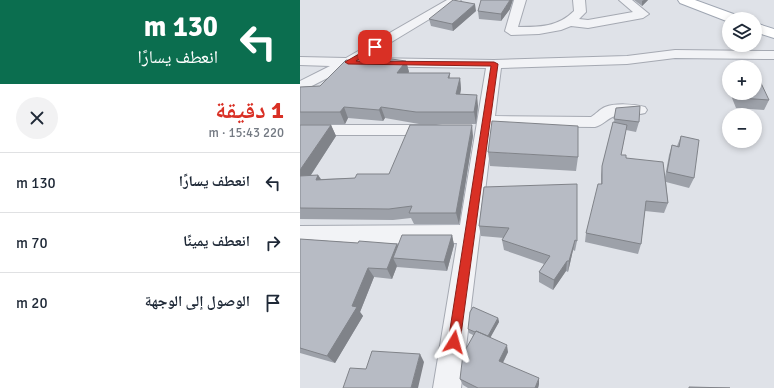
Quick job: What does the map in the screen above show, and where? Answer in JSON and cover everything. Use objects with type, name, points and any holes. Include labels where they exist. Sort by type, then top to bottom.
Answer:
[{"type":"main road","points":[[684,0],[722,14]]},
{"type":"main road","points":[[762,30],[774,34]]},
{"type":"street","points":[[300,87],[348,62],[455,0]]},
{"type":"street","points":[[520,0],[511,31],[555,29],[572,22],[580,12],[579,0]]},
{"type":"street","points":[[572,22],[588,24],[642,14],[625,0]]},
{"type":"street","points":[[300,61],[494,64],[627,60],[675,54],[774,55]]},
{"type":"street","points":[[447,388],[470,234],[473,128],[494,64]]},
{"type":"street","points":[[300,130],[473,128],[595,122],[610,112],[639,110]]},
{"type":"street","points":[[300,234],[470,234]]},
{"type":"building","points":[[453,0],[475,4],[452,24],[429,19]]},
{"type":"building","points":[[481,0],[510,0],[501,14],[478,11]]},
{"type":"building","points":[[384,58],[406,61],[397,73],[450,73],[448,78],[460,78],[456,94],[477,95],[474,112],[416,112],[381,107],[379,110],[344,107],[340,112],[300,112],[300,87],[320,86],[346,60],[380,63]]},
{"type":"building","points":[[762,85],[769,100],[762,100]]},
{"type":"building","points":[[640,106],[639,122],[614,119],[616,108]]},
{"type":"building","points":[[492,121],[578,126],[578,157],[488,152]]},
{"type":"building","points":[[613,122],[627,125],[621,155],[626,155],[626,158],[663,162],[668,203],[646,201],[641,244],[586,233],[598,184],[602,184],[602,166]]},
{"type":"building","points":[[300,125],[331,125],[300,170]]},
{"type":"building","points":[[410,125],[472,125],[456,213],[409,213],[412,206],[389,209],[300,208],[300,176],[318,175],[316,180],[355,178],[357,174],[389,174]]},
{"type":"building","points":[[681,136],[699,140],[694,178],[667,172],[672,145],[679,147]]},
{"type":"building","points":[[577,184],[577,241],[575,240],[569,261],[567,261],[554,280],[539,272],[550,256],[502,240],[509,228],[479,226],[484,187]]},
{"type":"building","points":[[402,235],[452,235],[444,262],[393,258]]},
{"type":"building","points":[[300,239],[397,244],[387,269],[368,268],[352,306],[357,307],[327,356],[300,348]]},
{"type":"building","points":[[473,307],[498,318],[488,336],[468,329],[470,312]]},
{"type":"building","points":[[476,331],[507,345],[499,361],[539,378],[535,388],[478,388],[460,379],[463,354]]},
{"type":"building","points":[[372,351],[420,354],[411,388],[343,388],[350,368],[366,369]]},
{"type":"building","points":[[689,387],[730,388],[689,388]]},
{"type":"route","points":[[375,47],[348,62],[494,64],[454,342]]}]
